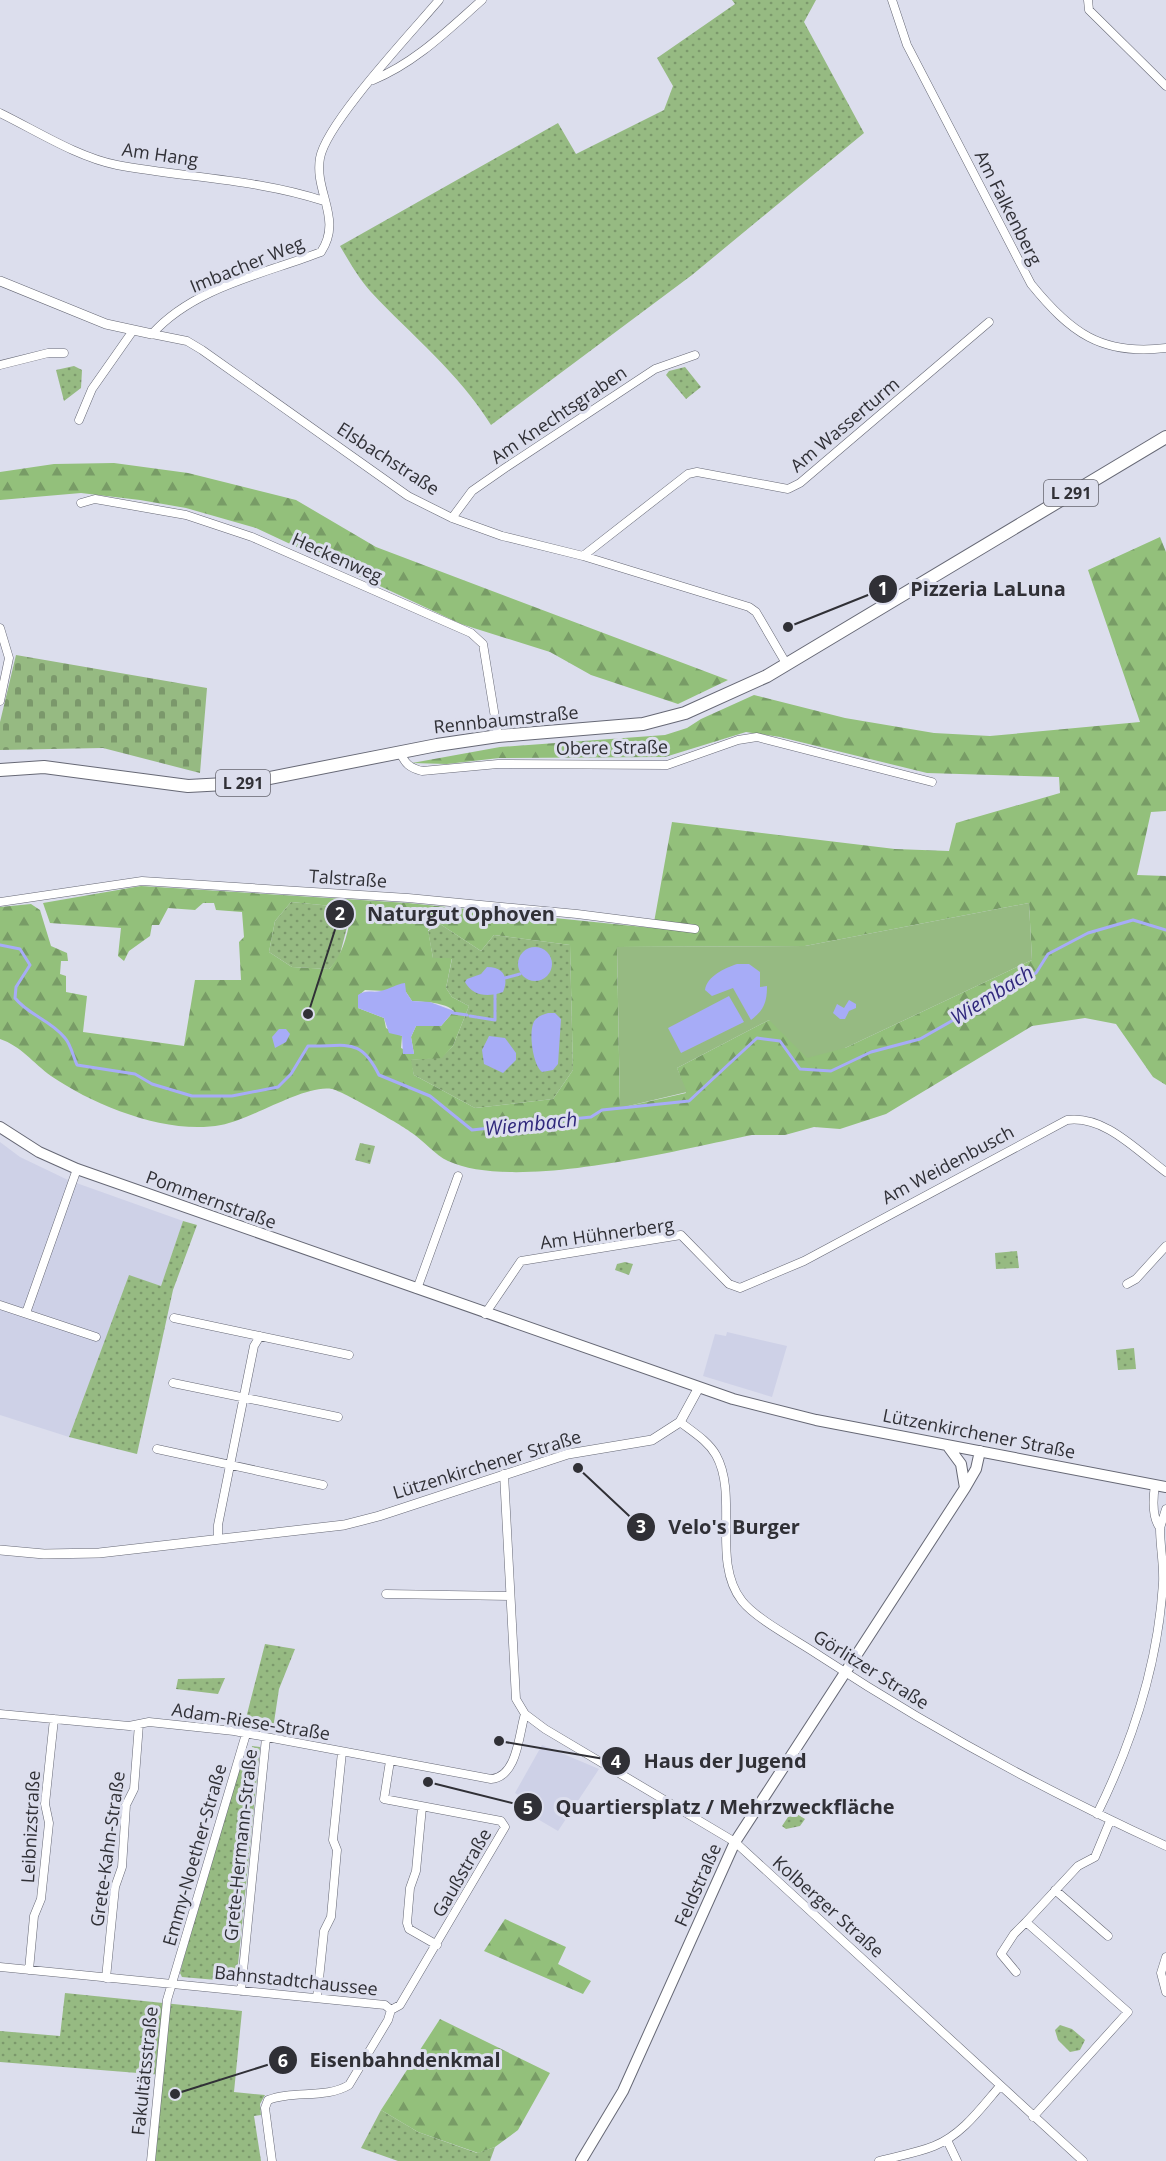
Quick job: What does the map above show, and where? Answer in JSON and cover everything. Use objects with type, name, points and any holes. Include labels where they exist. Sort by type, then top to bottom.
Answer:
[{"type":"main road","name":"Rennbaumstraße","points":[[0,770],[44,767],[84,770],[157,783],[214,785],[295,774],[400,752],[498,736],[618,728],[672,718],[726,697],[787,664],[1166,437]]},
{"type":"main road","name":"Pommernstraße","points":[[0,1126],[39,1152],[77,1169],[698,1389]]},
{"type":"main road","name":"Lützenkirchener Straße","points":[[698,1389],[816,1420],[1161,1486]]},
{"type":"main road","points":[[947,1445],[962,1464],[965,1488]]},
{"type":"main road","name":"Feldstraße","points":[[581,2161],[623,2091],[735,1842],[965,1488],[976,1469],[980,1451]]},
{"type":"street","name":"Imbacher Weg","points":[[152,334],[169,315],[211,292],[321,252],[329,240],[330,216],[324,201],[320,179],[320,157],[338,121],[439,0]]},
{"type":"street","points":[[371,80],[393,72],[428,48],[482,0]]},
{"type":"street","name":"Am Falkenberg","points":[[892,0],[907,45],[1031,284],[1074,330],[1114,348],[1142,351],[1166,348]]},
{"type":"street","points":[[1088,0],[1089,10],[1166,86]]},
{"type":"street","name":"Am Hang","points":[[0,113],[80,152],[116,165],[264,185],[324,201]]},
{"type":"street","name":"Elsbachstraße","points":[[0,281],[106,324],[132,332],[187,341],[408,496],[452,518],[501,536],[583,556],[749,607],[756,612],[787,664]]},
{"type":"street","name":"Am Wasserturm","points":[[583,556],[688,474],[697,472],[788,489],[800,483],[989,322]]},
{"type":"street","points":[[79,420],[92,389],[132,332]]},
{"type":"street","points":[[0,365],[48,353],[64,353]]},
{"type":"street","name":"Am Knechtsgraben","points":[[452,518],[472,491],[505,468],[655,369],[695,355]]},
{"type":"street","name":"Heckenweg","points":[[81,503],[95,499],[186,515],[252,537],[471,633],[483,644],[498,736]]},
{"type":"street","points":[[0,628],[9,658],[0,701]]},
{"type":"street","name":"Obere Straße","points":[[400,752],[404,762],[422,771],[498,764],[667,765],[738,740],[757,737],[932,782]]},
{"type":"street","name":"Talstraße","points":[[0,902],[142,881],[408,898],[577,914],[695,930]]},
{"type":"street","name":"Am Weidenbusch","points":[[740,1288],[804,1261],[1067,1120],[1081,1118],[1098,1122],[1166,1172]]},
{"type":"street","points":[[26,1313],[77,1169]]},
{"type":"street","points":[[417,1289],[458,1176]]},
{"type":"street","name":"Am Hühnerberg","points":[[485,1314],[521,1261],[681,1235],[729,1284],[740,1288]]},
{"type":"street","points":[[1127,1284],[1136,1279],[1166,1246]]},
{"type":"street","points":[[0,1305],[96,1337]]},
{"type":"street","points":[[174,1318],[349,1355]]},
{"type":"street","points":[[218,1538],[254,1346],[260,1336]]},
{"type":"street","points":[[173,1383],[338,1416]]},
{"type":"street","name":"Lützenkirchener Straße","points":[[0,1550],[44,1554],[99,1552],[344,1525],[379,1516],[568,1454],[652,1440],[668,1432],[680,1422],[698,1389]]},
{"type":"street","name":"Görlitzer Straße","points":[[680,1422],[708,1444],[720,1462],[724,1485],[730,1570],[742,1601],[846,1673],[957,1741],[1110,1821],[1166,1846]]},
{"type":"street","points":[[157,1449],[323,1485]]},
{"type":"street","points":[[390,1761],[498,1778],[520,1745],[525,1714],[516,1699],[504,1474]]},
{"type":"street","points":[[1160,1528],[1156,1523],[1161,1486]]},
{"type":"street","points":[[1097,1814],[1117,1774],[1148,1681],[1165,1581],[1160,1528],[1166,1509]]},
{"type":"street","points":[[386,1594],[510,1596]]},
{"type":"street","name":"Adam-Riese-Straße","points":[[0,1714],[129,1726],[149,1722],[246,1734],[390,1761]]},
{"type":"street","name":"Kolberger Straße","points":[[525,1714],[545,1729],[735,1842],[1083,2161]]},
{"type":"street","name":"Leibnizstraße","points":[[29,1970],[34,1916],[41,1899],[48,1834],[45,1804],[54,1719]]},
{"type":"street","name":"Grete-Kahn-Straße","points":[[106,1978],[115,1887],[122,1867],[126,1805],[134,1789],[139,1724]]},
{"type":"street","name":"Emmy-Noether-Straße","points":[[171,1984],[246,1734]]},
{"type":"street","name":"Grete-Hermann-Straße","points":[[241,1991],[266,1738]]},
{"type":"street","points":[[317,1998],[324,1931],[331,1917],[337,1850],[333,1840],[342,1752]]},
{"type":"street","name":"Gaußstraße","points":[[390,1761],[384,1800],[501,1821],[505,1827],[400,2005],[391,2010]]},
{"type":"street","points":[[422,1807],[416,1871],[410,1888],[407,1923],[409,1929],[437,1945]]},
{"type":"street","points":[[1016,1972],[1001,1954],[1014,1934],[1078,1866],[1095,1857],[1110,1821]]},
{"type":"street","points":[[1055,1890],[1108,1936]]},
{"type":"street","points":[[1026,1922],[1128,2012],[1033,2117]]},
{"type":"street","points":[[1166,1957],[1161,1973],[1162,1984],[1166,1992]]},
{"type":"street","name":"Bahnstadtchaussee","points":[[0,1967],[385,2005],[391,2010],[387,2020],[349,2085],[338,2090],[278,2096],[268,2100],[265,2108],[272,2161]]},
{"type":"street","name":"Fakultätsstraße","points":[[151,2161],[171,1984]]},
{"type":"street","points":[[879,2161],[933,2147],[947,2140],[960,2130],[1000,2086]]},
{"type":"street","points":[[947,2140],[957,2161]]},
{"type":"shaded area","points":[[0,1142],[20,1157],[68,1180],[183,1221],[161,1286],[129,1276],[69,1437],[0,1415]]},
{"type":"shaded area","points":[[727,1332],[787,1346],[772,1397],[703,1376],[715,1334],[726,1336]]},
{"type":"shaded area","points":[[542,1745],[599,1769],[558,1831],[524,1811],[526,1800],[515,1793]]},
{"type":"green space","points":[[732,0],[816,0],[804,22],[864,133],[692,275],[491,425],[465,388],[367,287],[340,246],[558,123],[576,154],[664,110],[673,86],[657,58],[735,4]]},
{"type":"green space","points":[[74,366],[82,370],[81,388],[64,401],[56,370]]},
{"type":"green space","points":[[685,367],[701,387],[686,399],[666,375],[669,371]]},
{"type":"green space","points":[[114,463],[188,473],[296,500],[376,547],[728,680],[678,704],[591,675],[550,652],[461,624],[256,528],[186,508],[81,493],[0,500],[0,472],[54,464]]},
{"type":"green space","points":[[1160,537],[1166,552],[1166,811],[1151,812],[1137,875],[1166,876],[1166,1085],[1153,1077],[1116,1024],[1085,1018],[1032,1026],[886,1114],[840,1129],[814,1127],[785,1135],[752,1135],[597,1165],[514,1172],[478,1169],[448,1161],[397,1123],[332,1089],[308,1092],[234,1122],[221,1125],[178,1126],[155,1122],[132,1116],[89,1098],[51,1076],[21,1050],[0,1039],[0,907],[31,904],[40,910],[51,946],[67,953],[68,961],[61,961],[60,974],[66,976],[66,992],[87,996],[83,1032],[184,1046],[195,980],[241,980],[239,942],[244,937],[242,912],[216,910],[214,903],[203,903],[195,910],[168,908],[159,925],[152,925],[150,936],[129,951],[124,961],[118,956],[121,928],[50,923],[43,903],[141,886],[408,903],[653,928],[672,822],[895,849],[949,851],[956,823],[1060,793],[1059,777],[927,773],[780,737],[746,732],[665,757],[499,758],[447,764],[412,763],[500,747],[665,735],[687,728],[701,719],[754,695],[845,718],[934,733],[990,736],[1140,722],[1088,570]],"holes":[[[291,902],[352,908],[339,956],[329,969],[292,967],[269,952],[275,921]],[[1029,903],[1032,960],[845,1048],[769,1020],[677,1068],[686,1093],[620,1108],[617,947],[805,946]],[[440,924],[481,951],[494,935],[570,945],[573,1070],[553,1099],[475,1108],[414,1075],[411,1060],[442,1058],[453,1046],[469,1006],[452,997],[446,988],[452,958],[433,958],[428,930]],[[365,990],[406,992],[412,1001],[440,1004],[454,1011],[441,1026],[416,1026],[411,1037],[414,1054],[401,1048],[402,1036],[386,1028],[384,1018],[358,1008],[358,996]]]},
{"type":"green space","points":[[16,655],[207,688],[200,773],[103,748],[0,750],[0,722]]},
{"type":"green space","points":[[291,902],[352,908],[339,958],[329,969],[292,967],[269,952],[275,921]]},
{"type":"green space","points":[[1029,903],[1032,960],[845,1048],[807,1058],[769,1020],[677,1068],[687,1092],[620,1108],[617,947],[805,946]]},
{"type":"green space","points":[[440,924],[481,951],[494,935],[570,945],[573,1070],[553,1099],[475,1108],[414,1075],[410,1060],[442,1057],[453,1046],[469,1006],[452,997],[446,988],[452,959],[433,958],[428,931]]},
{"type":"green space","points":[[360,1143],[375,1146],[370,1164],[355,1160]]},
{"type":"green space","points":[[183,1221],[197,1225],[173,1290],[137,1454],[69,1437],[129,1275],[161,1286]]},
{"type":"green space","points":[[1017,1251],[1019,1268],[996,1269],[995,1253]]},
{"type":"green space","points":[[625,1262],[633,1264],[629,1275],[615,1270],[617,1264]]},
{"type":"green space","points":[[1134,1348],[1136,1369],[1118,1370],[1116,1350]]},
{"type":"green space","points":[[265,1644],[295,1649],[279,1689],[273,1729],[245,1722]]},
{"type":"green space","points":[[225,1678],[218,1694],[176,1689],[178,1679]]},
{"type":"green space","points":[[252,1746],[260,1747],[237,1974],[228,1981],[182,1977],[180,1973],[184,1957],[242,1761],[250,1761]]},
{"type":"green space","points":[[792,1811],[805,1819],[800,1826],[786,1829],[782,1826]]},
{"type":"green space","points":[[505,1919],[566,1947],[558,1964],[591,1981],[583,1994],[484,1951]]},
{"type":"green space","points":[[65,1993],[242,2011],[234,2092],[265,2095],[260,2104],[261,2115],[254,2116],[261,2161],[155,2161],[163,2075],[0,2062],[0,2031],[60,2036]]},
{"type":"green space","points":[[440,2019],[550,2073],[518,2130],[495,2147],[478,2153],[418,2132],[381,2110]]},
{"type":"green space","points":[[1060,2025],[1072,2029],[1085,2040],[1080,2050],[1070,2052],[1058,2040],[1055,2030]]},
{"type":"green space","points":[[381,2110],[418,2132],[477,2153],[495,2147],[490,2161],[398,2161],[361,2148]]},
{"type":"water","points":[[535,947],[547,952],[552,964],[547,976],[535,981],[523,976],[518,964],[523,952]]},
{"type":"water","points":[[737,964],[749,964],[760,972],[760,987],[767,986],[764,1005],[751,1020],[733,988],[712,996],[705,990],[713,977],[722,970]]},
{"type":"water","points":[[487,967],[498,969],[504,974],[503,992],[482,995],[468,987],[465,982],[467,979],[481,974]]},
{"type":"water","points":[[405,983],[406,992],[412,1001],[430,1002],[454,1011],[441,1026],[416,1026],[411,1037],[414,1054],[403,1054],[402,1036],[389,1033],[384,1018],[358,1008],[358,995],[361,993],[381,991]]},
{"type":"water","points":[[729,996],[744,1022],[681,1053],[668,1028]]},
{"type":"water","points":[[849,1000],[856,1004],[856,1008],[849,1011],[845,1019],[840,1019],[833,1013],[837,1004],[844,1008]]},
{"type":"water","points":[[548,1013],[555,1013],[561,1019],[558,1064],[553,1070],[542,1072],[534,1057],[532,1029],[535,1020]]},
{"type":"water","points":[[279,1029],[286,1029],[290,1034],[286,1042],[275,1048],[272,1037]]},
{"type":"water","points":[[489,1036],[505,1038],[516,1053],[516,1060],[503,1073],[484,1064],[482,1050]]},
{"type":"waterway","name":"Wiembach","points":[[0,945],[20,949],[30,965],[16,987],[15,998],[65,1038],[77,1065],[135,1074],[152,1084],[192,1096],[232,1096],[278,1087],[291,1074],[308,1046],[351,1046],[365,1054],[379,1075],[430,1096],[472,1130],[591,1117],[602,1110],[689,1101],[757,1038],[780,1041],[800,1069],[831,1071],[871,1052],[920,1039],[1036,973],[1048,954],[1088,933],[1133,920],[1166,930]]},
{"type":"waterway","points":[[505,978],[520,974]]},
{"type":"waterway","points":[[470,1016],[495,1020],[495,993]]},
{"type":"waterway","points":[[453,1013],[467,1015]]},
{"type":"place","name":"Pizzeria LaLuna","points":[[788,627]]},
{"type":"place","name":"Naturgut Ophoven","points":[[308,1014]]},
{"type":"place","name":"Velo's Burger","points":[[578,1468]]},
{"type":"place","name":"Haus der Jugend","points":[[499,1741]]},
{"type":"place","name":"Quartiersplatz / Mehrzweckfläche","points":[[428,1782]]},
{"type":"place","name":"Eisenbahndenkmal","points":[[175,2094]]}]
